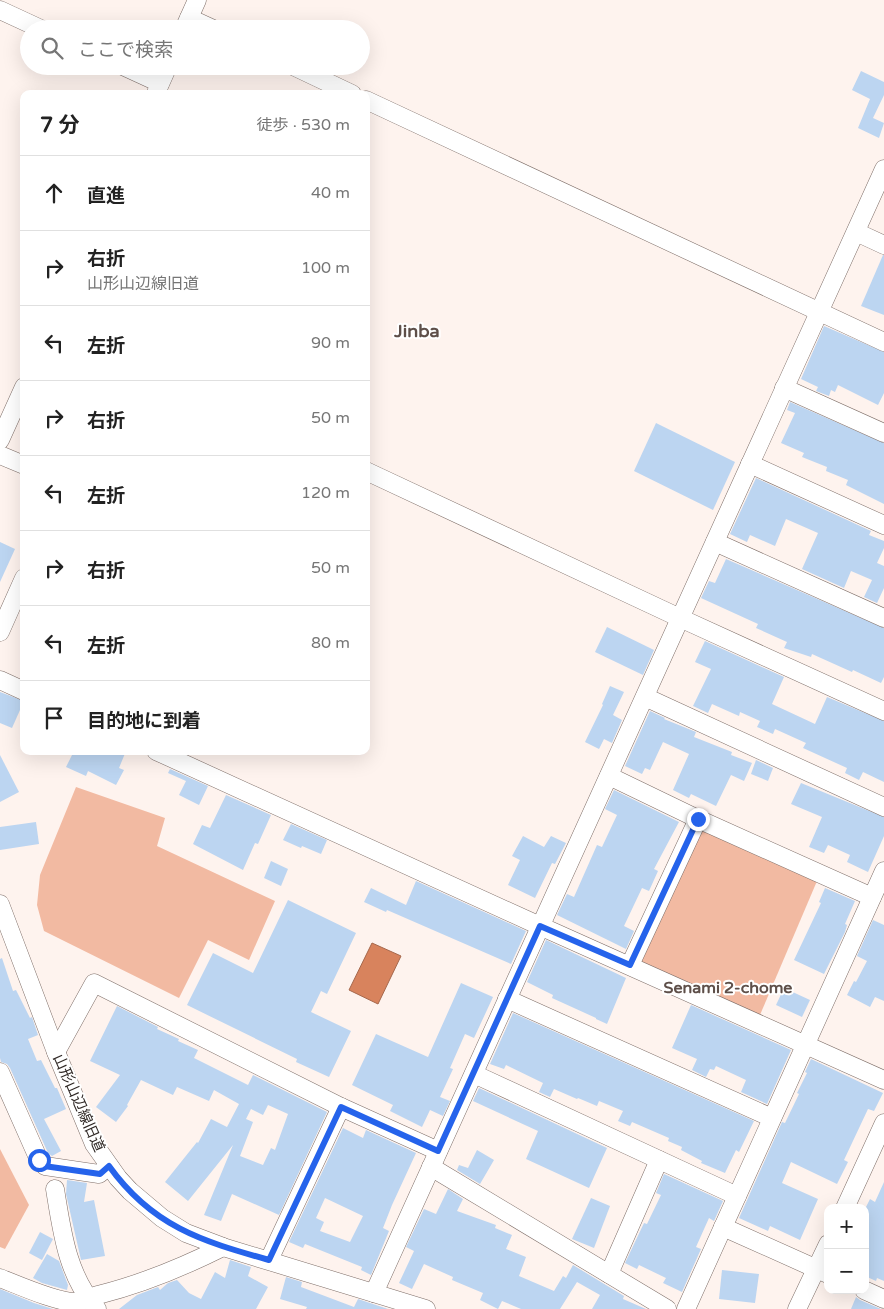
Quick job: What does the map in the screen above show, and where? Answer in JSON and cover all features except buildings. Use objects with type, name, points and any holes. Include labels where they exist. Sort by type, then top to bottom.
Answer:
[{"type":"street","points":[[188,20],[197,0]]},
{"type":"street","points":[[0,10],[22,20]]},
{"type":"street","points":[[137,75],[158,88],[164,75]]},
{"type":"street","points":[[312,75],[344,90]]},
{"type":"street","points":[[370,102],[884,342]]},
{"type":"street","points":[[374,1293],[884,169]]},
{"type":"street","points":[[856,232],[884,245]]},
{"type":"street","points":[[784,388],[884,433]]},
{"type":"street","points":[[0,440],[20,396]]},
{"type":"street","points":[[0,455],[20,463]]},
{"type":"street","points":[[750,464],[884,525]]},
{"type":"street","points":[[370,473],[884,711]]},
{"type":"street","points":[[715,542],[884,618]]},
{"type":"street","points":[[0,632],[20,587]]},
{"type":"street","points":[[0,680],[20,689]]},
{"type":"street","points":[[645,697],[884,807]]},
{"type":"street","points":[[165,755],[884,1080]]},
{"type":"street","points":[[609,776],[698,819],[872,897]]},
{"type":"street","points":[[630,965],[698,819]]},
{"type":"street","points":[[686,1309],[884,871]]},
{"type":"street","name":"山形山辺線旧道","points":[[0,904],[56,1052],[94,1144],[130,1191],[162,1218],[186,1233],[223,1247],[374,1293],[392,1304],[426,1309]]},
{"type":"street","points":[[56,1052],[94,983],[341,1107],[435,1159],[609,1274],[667,1309]]},
{"type":"street","points":[[507,999],[772,1118]]},
{"type":"street","points":[[0,1072],[39,1160],[44,1166],[100,1174],[109,1166]]},
{"type":"street","points":[[474,1074],[737,1196]]},
{"type":"street","points":[[269,1260],[341,1107]]},
{"type":"street","points":[[847,1204],[884,1123]]},
{"type":"street","points":[[609,1274],[659,1160]]},
{"type":"street","points":[[55,1189],[63,1241],[88,1305]]},
{"type":"street","points":[[723,1227],[822,1272]]},
{"type":"street","points":[[0,1278],[65,1300],[88,1305],[189,1264],[223,1247]]},
{"type":"street","points":[[797,1309],[822,1272],[827,1249]]},
{"type":"street","points":[[869,1292],[884,1299]]},
{"type":"shaded area","points":[[76,787],[165,818],[157,846],[275,901],[249,960],[208,940],[179,998],[44,931],[37,905],[40,875]]},
{"type":"shaded area","points":[[698,819],[820,874],[757,1022],[630,965]]},
{"type":"shaded area","points":[[372,943],[401,956],[378,1004],[349,990]]},
{"type":"shaded area","points":[[0,1149],[29,1205],[5,1249],[0,1247]]},
{"type":"district","name":"Jinba","points":[[417,331]]},
{"type":"district","name":"Senami 2-chome","points":[[728,988]]},
{"type":"route","points":[[39,1160],[44,1166],[100,1174],[109,1166],[118,1178],[144,1204],[186,1233],[223,1247],[269,1260],[341,1107],[438,1151],[540,926],[630,965],[698,819]]}]
